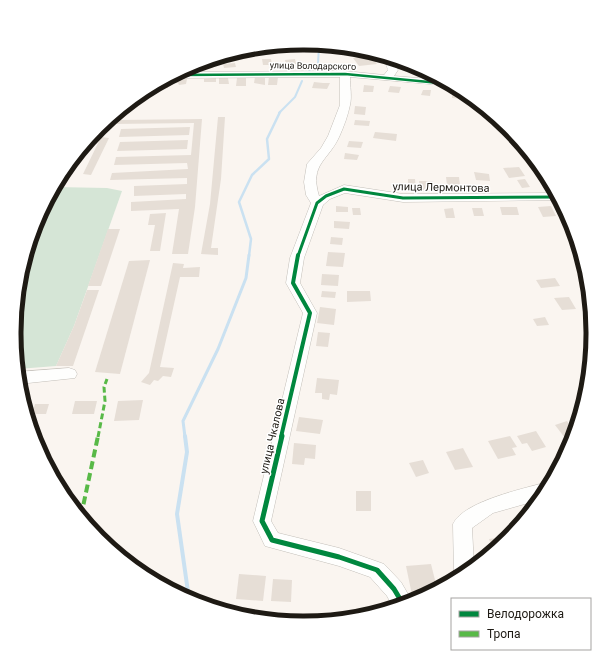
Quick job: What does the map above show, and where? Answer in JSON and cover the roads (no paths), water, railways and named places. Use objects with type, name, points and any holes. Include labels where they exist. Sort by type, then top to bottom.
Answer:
[{"type":"street","points":[[387,78],[393,70],[390,64]]},
{"type":"street","points":[[322,199],[312,195],[310,182],[313,164],[326,150],[334,136],[345,106],[345,74]]},
{"type":"street","name":"улица Володарского","points":[[189,75],[345,74],[433,82]]},
{"type":"street","name":"улица Лермонтова","points":[[322,199],[344,189],[403,198],[551,197]]},
{"type":"street","name":"улица Чкалова","points":[[322,199],[297,258],[293,284],[310,313],[262,521],[272,540],[339,557],[377,570],[394,589],[400,599]]},
{"type":"street","points":[[24,378],[69,374]]},
{"type":"street","points":[[464,565],[462,524],[488,507],[536,493]]},
{"type":"waterway","points":[[309,71],[318,64],[319,51]]},
{"type":"waterway","points":[[280,112],[295,97],[302,81]]},
{"type":"waterway","points":[[249,256],[251,239],[239,202],[252,175],[269,159],[267,139],[280,112]]},
{"type":"waterway","points":[[185,437],[183,421],[218,349],[246,278],[249,255]]},
{"type":"waterway","points":[[185,436],[187,452],[177,514],[188,590]]}]
